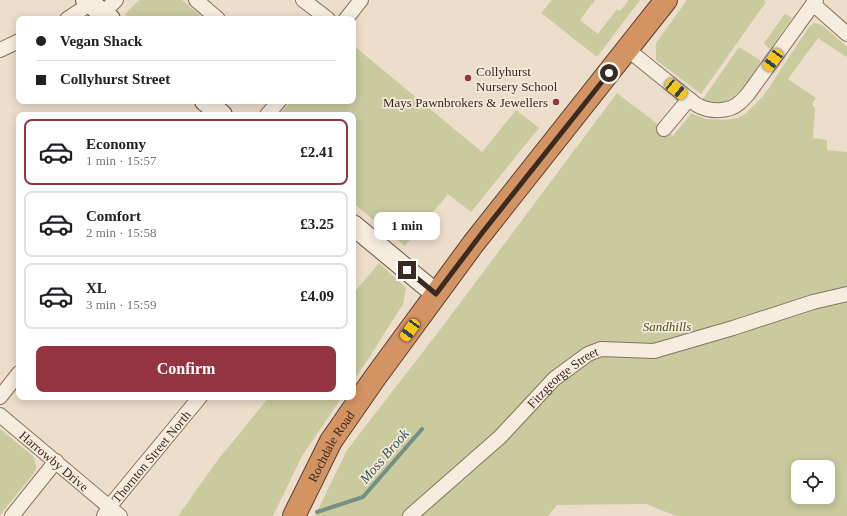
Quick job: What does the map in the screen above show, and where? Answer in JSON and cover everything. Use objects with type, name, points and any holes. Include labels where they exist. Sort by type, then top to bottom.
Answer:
[{"type":"highway","name":"Rochdale Road","points":[[294,516],[331,441],[374,379],[482,233],[666,0]]},
{"type":"street","points":[[196,0],[215,16]]},
{"type":"street","points":[[303,0],[324,16]]},
{"type":"street","points":[[348,16],[361,0]]},
{"type":"street","points":[[627,50],[699,106],[711,110],[720,110],[738,104],[748,94],[815,2],[847,34]]},
{"type":"street","points":[[76,16],[101,7]]},
{"type":"street","points":[[0,50],[16,42]]},
{"type":"street","points":[[664,129],[689,99]]},
{"type":"street","points":[[209,104],[218,112]]},
{"type":"street","points":[[270,112],[276,104]]},
{"type":"street","points":[[356,227],[436,294]]},
{"type":"street","name":"Fitzgeorge Street","points":[[410,516],[500,437],[554,379],[588,354],[601,349],[654,351],[733,328],[813,302],[847,294]]},
{"type":"street","points":[[0,397],[16,377]]},
{"type":"street","name":"Thornton Street North","points":[[106,511],[198,400]]},
{"type":"street","name":"Harrowby Drive","points":[[0,415],[56,461],[106,511],[120,516]]},
{"type":"street","points":[[12,516],[56,461]]},
{"type":"green space","points":[[139,0],[182,0],[201,16],[127,16],[125,14]]},
{"type":"green space","points":[[552,0],[595,0],[580,20],[598,34],[617,9],[620,11],[629,0],[640,0],[597,57],[541,13]]},
{"type":"green space","points":[[687,0],[764,0],[766,2],[701,94],[656,60],[656,43]]},
{"type":"green space","points":[[785,14],[792,18],[770,49],[764,43]]},
{"type":"green space","name":"Sandhills","points":[[814,23],[822,25],[847,47],[846,57],[818,38],[788,79],[816,98],[812,104],[815,108],[813,138],[827,140],[827,150],[847,152],[847,516],[676,516],[646,504],[557,505],[548,516],[315,516],[347,450],[446,322],[617,93],[673,136],[691,114],[706,119],[724,120],[738,118],[745,114],[764,95],[809,27]]},
{"type":"green space","points":[[356,47],[482,152],[516,110],[539,128],[471,212],[448,194],[405,246],[356,205],[356,112],[282,112],[288,104],[356,104]]},
{"type":"green space","points":[[739,47],[760,60],[760,63],[751,76],[734,96],[727,100],[711,102],[703,99]]},
{"type":"green space","points":[[379,263],[406,288],[403,304],[356,377],[356,290]]},
{"type":"green space","points":[[267,400],[340,400],[302,456],[273,516],[178,516],[217,461]]},
{"type":"green space","points":[[0,429],[34,457],[36,466],[35,472],[0,515]]},
{"type":"waterway","name":"Moss Brook","points":[[317,512],[363,497],[422,429]]},
{"type":"place","name":"Collyhurst Nursery School","points":[[468,78]]},
{"type":"place","name":"Mays Pawnbrokers & Jewellers","points":[[556,102]]},
{"type":"route","points":[[407,270],[436,294],[482,233],[609,73]]}]
